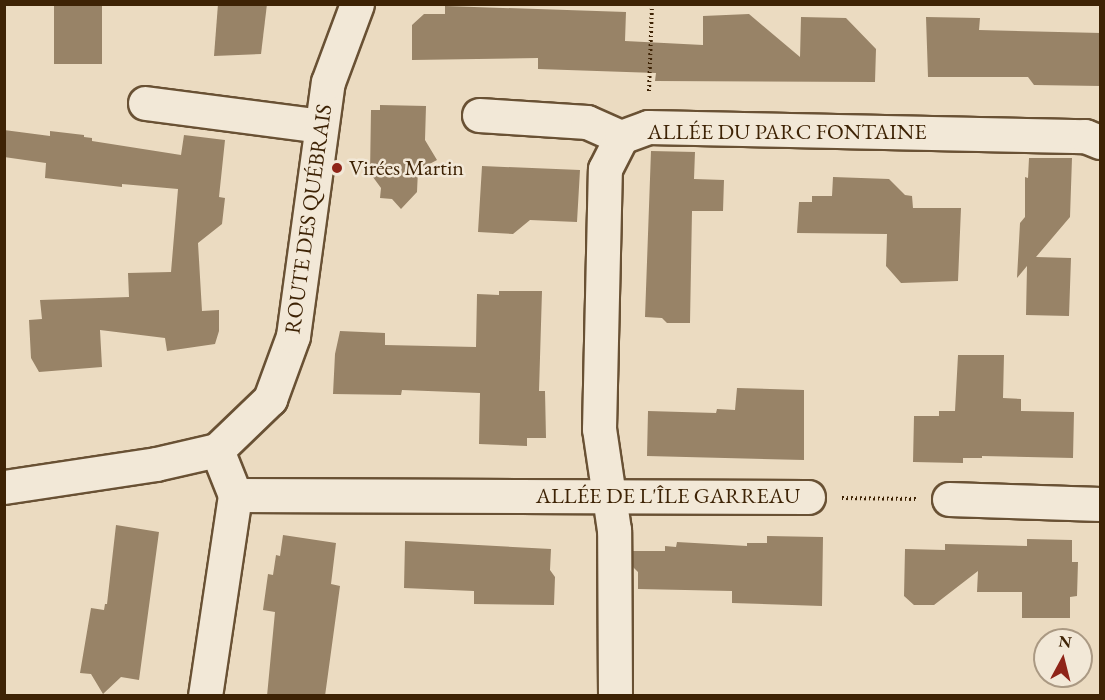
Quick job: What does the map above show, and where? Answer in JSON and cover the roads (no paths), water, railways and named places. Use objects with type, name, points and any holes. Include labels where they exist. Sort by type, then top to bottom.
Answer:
[{"type":"street","name":"ROUTE DES QUÉBRAIS","points":[[217,450],[270,399],[293,336],[328,82],[357,4]]},
{"type":"street","points":[[145,103],[321,126]]},
{"type":"street","points":[[479,115],[587,122],[634,132]]},
{"type":"street","name":"ALLÉE DU PARC FONTAINE","points":[[615,696],[614,530],[599,429],[605,169],[634,132],[1085,136],[1101,142]]},
{"type":"street","points":[[4,487],[156,464],[217,450],[236,495],[205,696]]},
{"type":"street","name":"ALLÉE DE L'ÎLE GARREAU","points":[[236,495],[808,497]]},
{"type":"street","points":[[949,499],[1101,504]]},
{"type":"place","name":"Virées Martin","points":[[337,168]]}]
